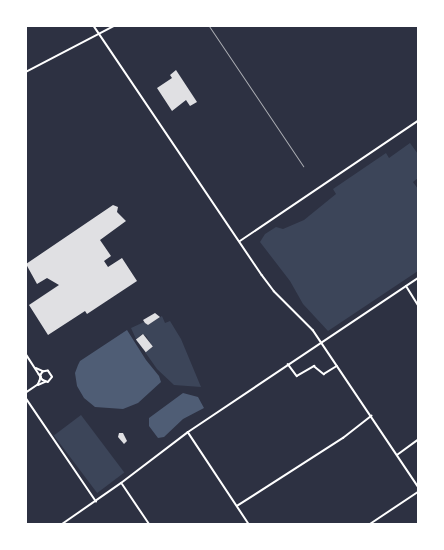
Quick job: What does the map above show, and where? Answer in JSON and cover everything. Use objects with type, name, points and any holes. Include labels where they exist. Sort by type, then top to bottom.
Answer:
[{"type":"main road","points":[[62,524],[121,483],[188,432],[418,278]]},
{"type":"main road","points":[[406,286],[418,304]]},
{"type":"main road","points":[[121,483],[149,524]]},
{"type":"street","points":[[94,26],[274,291],[304,319],[321,342],[418,486]]},
{"type":"street","points":[[26,72],[114,26]]},
{"type":"street","points":[[240,241],[418,121]]},
{"type":"street","points":[[26,354],[46,382]]},
{"type":"street","points":[[288,364],[297,376],[314,366],[324,374],[338,366]]},
{"type":"street","points":[[26,393],[38,385],[51,380],[52,375],[34,366]]},
{"type":"street","points":[[38,385],[45,371]]},
{"type":"street","points":[[26,398],[96,501]]},
{"type":"street","points":[[236,506],[344,437],[371,416]]},
{"type":"street","points":[[188,432],[249,524]]},
{"type":"street","points":[[397,455],[418,440]]},
{"type":"street","points":[[370,524],[418,492]]},
{"type":"shaded area","points":[[410,143],[418,154],[418,178],[413,182],[418,189],[418,271],[328,331],[303,304],[290,281],[260,242],[265,234],[276,227],[283,229],[304,220],[336,194],[333,189],[386,153],[389,158]]},
{"type":"shaded area","points":[[162,316],[165,323],[170,321],[181,339],[201,387],[174,385],[157,369],[145,352],[153,347],[146,336],[142,334],[136,339],[131,328],[144,322],[148,325]]},
{"type":"shaded area","points":[[127,330],[146,360],[159,376],[161,382],[138,403],[123,409],[95,407],[84,398],[77,386],[75,373],[78,365],[80,361]]},
{"type":"shaded area","points":[[183,393],[198,397],[204,408],[183,419],[164,437],[158,438],[149,426],[149,418]]},
{"type":"shaded area","points":[[81,415],[124,473],[97,493],[54,435]]},
{"type":"building","points":[[176,70],[197,102],[190,106],[186,100],[172,111],[157,88],[172,78],[170,75]]},
{"type":"building","points":[[113,205],[118,207],[117,212],[126,221],[100,240],[111,256],[104,261],[108,267],[122,258],[137,281],[87,314],[85,311],[48,335],[29,305],[59,285],[47,278],[37,284],[26,264]]},
{"type":"building","points":[[155,313],[160,317],[148,325],[145,323],[143,320]]},
{"type":"building","points":[[143,334],[153,347],[146,352],[136,340]]},
{"type":"building","points":[[119,433],[123,433],[127,441],[124,444],[118,437]]},
{"type":"railway","points":[[209,26],[303,166]]}]
